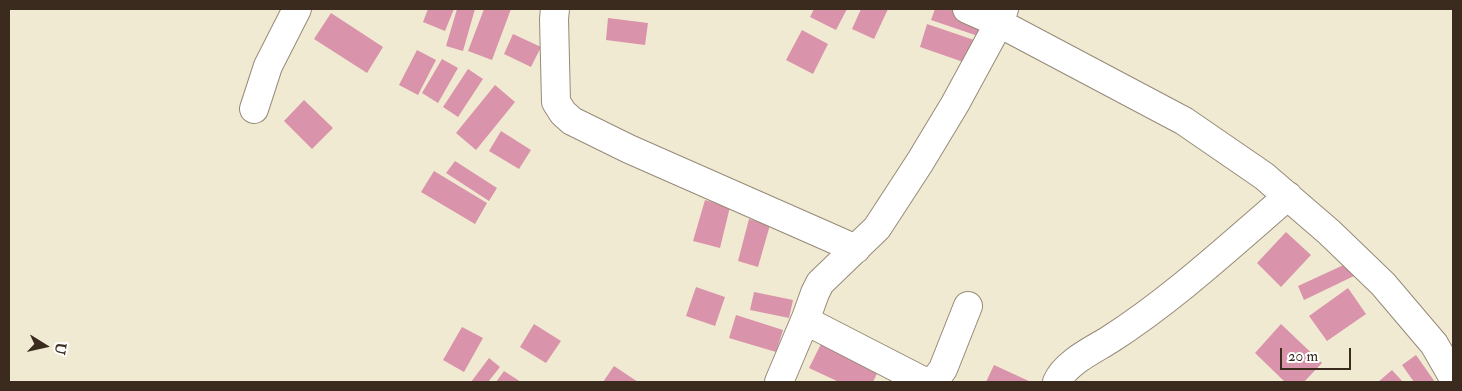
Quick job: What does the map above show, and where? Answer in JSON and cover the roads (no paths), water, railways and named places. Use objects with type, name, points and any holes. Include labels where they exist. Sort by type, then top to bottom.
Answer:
[{"type":"street","points":[[254,109],[268,66],[296,9]]},
{"type":"street","points":[[555,9],[556,102],[563,113],[572,121],[629,149],[856,249]]},
{"type":"street","points":[[967,9],[1002,16],[1184,121],[1264,176],[1329,232],[1383,284],[1434,344],[1453,377]]},
{"type":"street","points":[[779,382],[820,283],[877,228],[955,104],[1002,16]]},
{"type":"street","points":[[1057,382],[1067,369],[1080,358],[1158,306],[1288,196]]},
{"type":"street","points":[[806,318],[816,326],[923,381],[935,380],[943,369],[968,306]]}]
